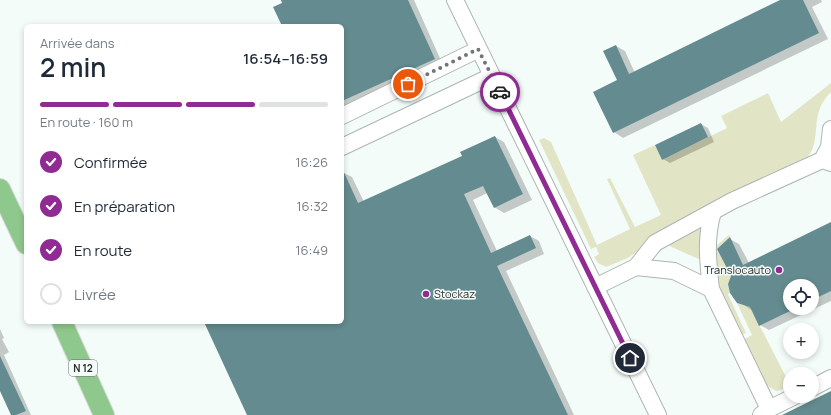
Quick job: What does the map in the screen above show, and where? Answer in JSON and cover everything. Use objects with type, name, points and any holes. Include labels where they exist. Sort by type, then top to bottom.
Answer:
[{"type":"main road","points":[[0,189],[24,240]]},
{"type":"main road","name":"N 12","points":[[63,324],[104,415]]},
{"type":"street","points":[[455,0],[658,415]]},
{"type":"street","points":[[344,115],[478,49]]},
{"type":"street","points":[[344,146],[492,76]]},
{"type":"street","points":[[595,287],[636,267],[655,243],[732,201],[827,162],[831,129]]},
{"type":"street","points":[[713,212],[708,228],[707,255],[711,289],[765,412],[783,402]]},
{"type":"street","points":[[636,267],[674,271],[711,289]]},
{"type":"street","points":[[819,384],[831,378]]},
{"type":"green space","points":[[831,83],[831,92],[824,101],[817,118],[814,144],[806,159],[660,235],[628,258],[606,267],[598,263],[594,257],[599,254],[596,247],[591,249],[539,140],[544,138],[551,142],[597,245],[630,229],[607,179],[610,178],[635,227],[661,215],[633,155],[655,145],[662,160],[727,128],[721,116],[768,93],[781,122]]},
{"type":"green space","points":[[702,222],[701,260],[667,245]]},
{"type":"green space","points":[[729,235],[730,237],[717,249],[731,276],[728,284],[730,293],[728,294],[746,333],[741,335],[718,285],[716,246]]},
{"type":"green space","points":[[737,303],[750,307],[783,371],[783,389],[776,391],[766,385],[743,340],[752,335]]},
{"type":"building","points":[[281,0],[408,0],[435,59],[344,100],[344,24],[281,24],[273,7],[282,3]]},
{"type":"building","points":[[780,0],[803,0],[819,33],[613,133],[593,92],[617,80],[603,51],[616,45],[629,74]]},
{"type":"building","points":[[701,123],[708,137],[662,160],[655,145]]},
{"type":"building","name":"Stockaz","points":[[495,136],[523,194],[494,208],[483,186],[464,194],[491,253],[530,235],[536,248],[497,266],[568,415],[247,415],[205,324],[344,324],[344,172],[358,203],[462,156],[460,152]]},
{"type":"building","name":"Translocauto","points":[[831,222],[831,291],[819,297],[819,279],[783,279],[783,314],[759,326],[750,307],[737,303],[730,293],[728,284],[731,276],[717,249],[730,237],[743,265]]},
{"type":"building","points":[[0,356],[26,411],[16,415],[11,415],[0,391]]},
{"type":"building","points":[[831,391],[831,415],[782,415],[806,403],[819,403],[819,397]]},
{"type":"way so far","points":[[408,84],[478,49],[500,92]]},
{"type":"place","name":"Translocauto","points":[[779,270]]},
{"type":"place","name":"Stockaz","points":[[426,294]]},
{"type":"route","points":[[500,92],[630,358]]}]
